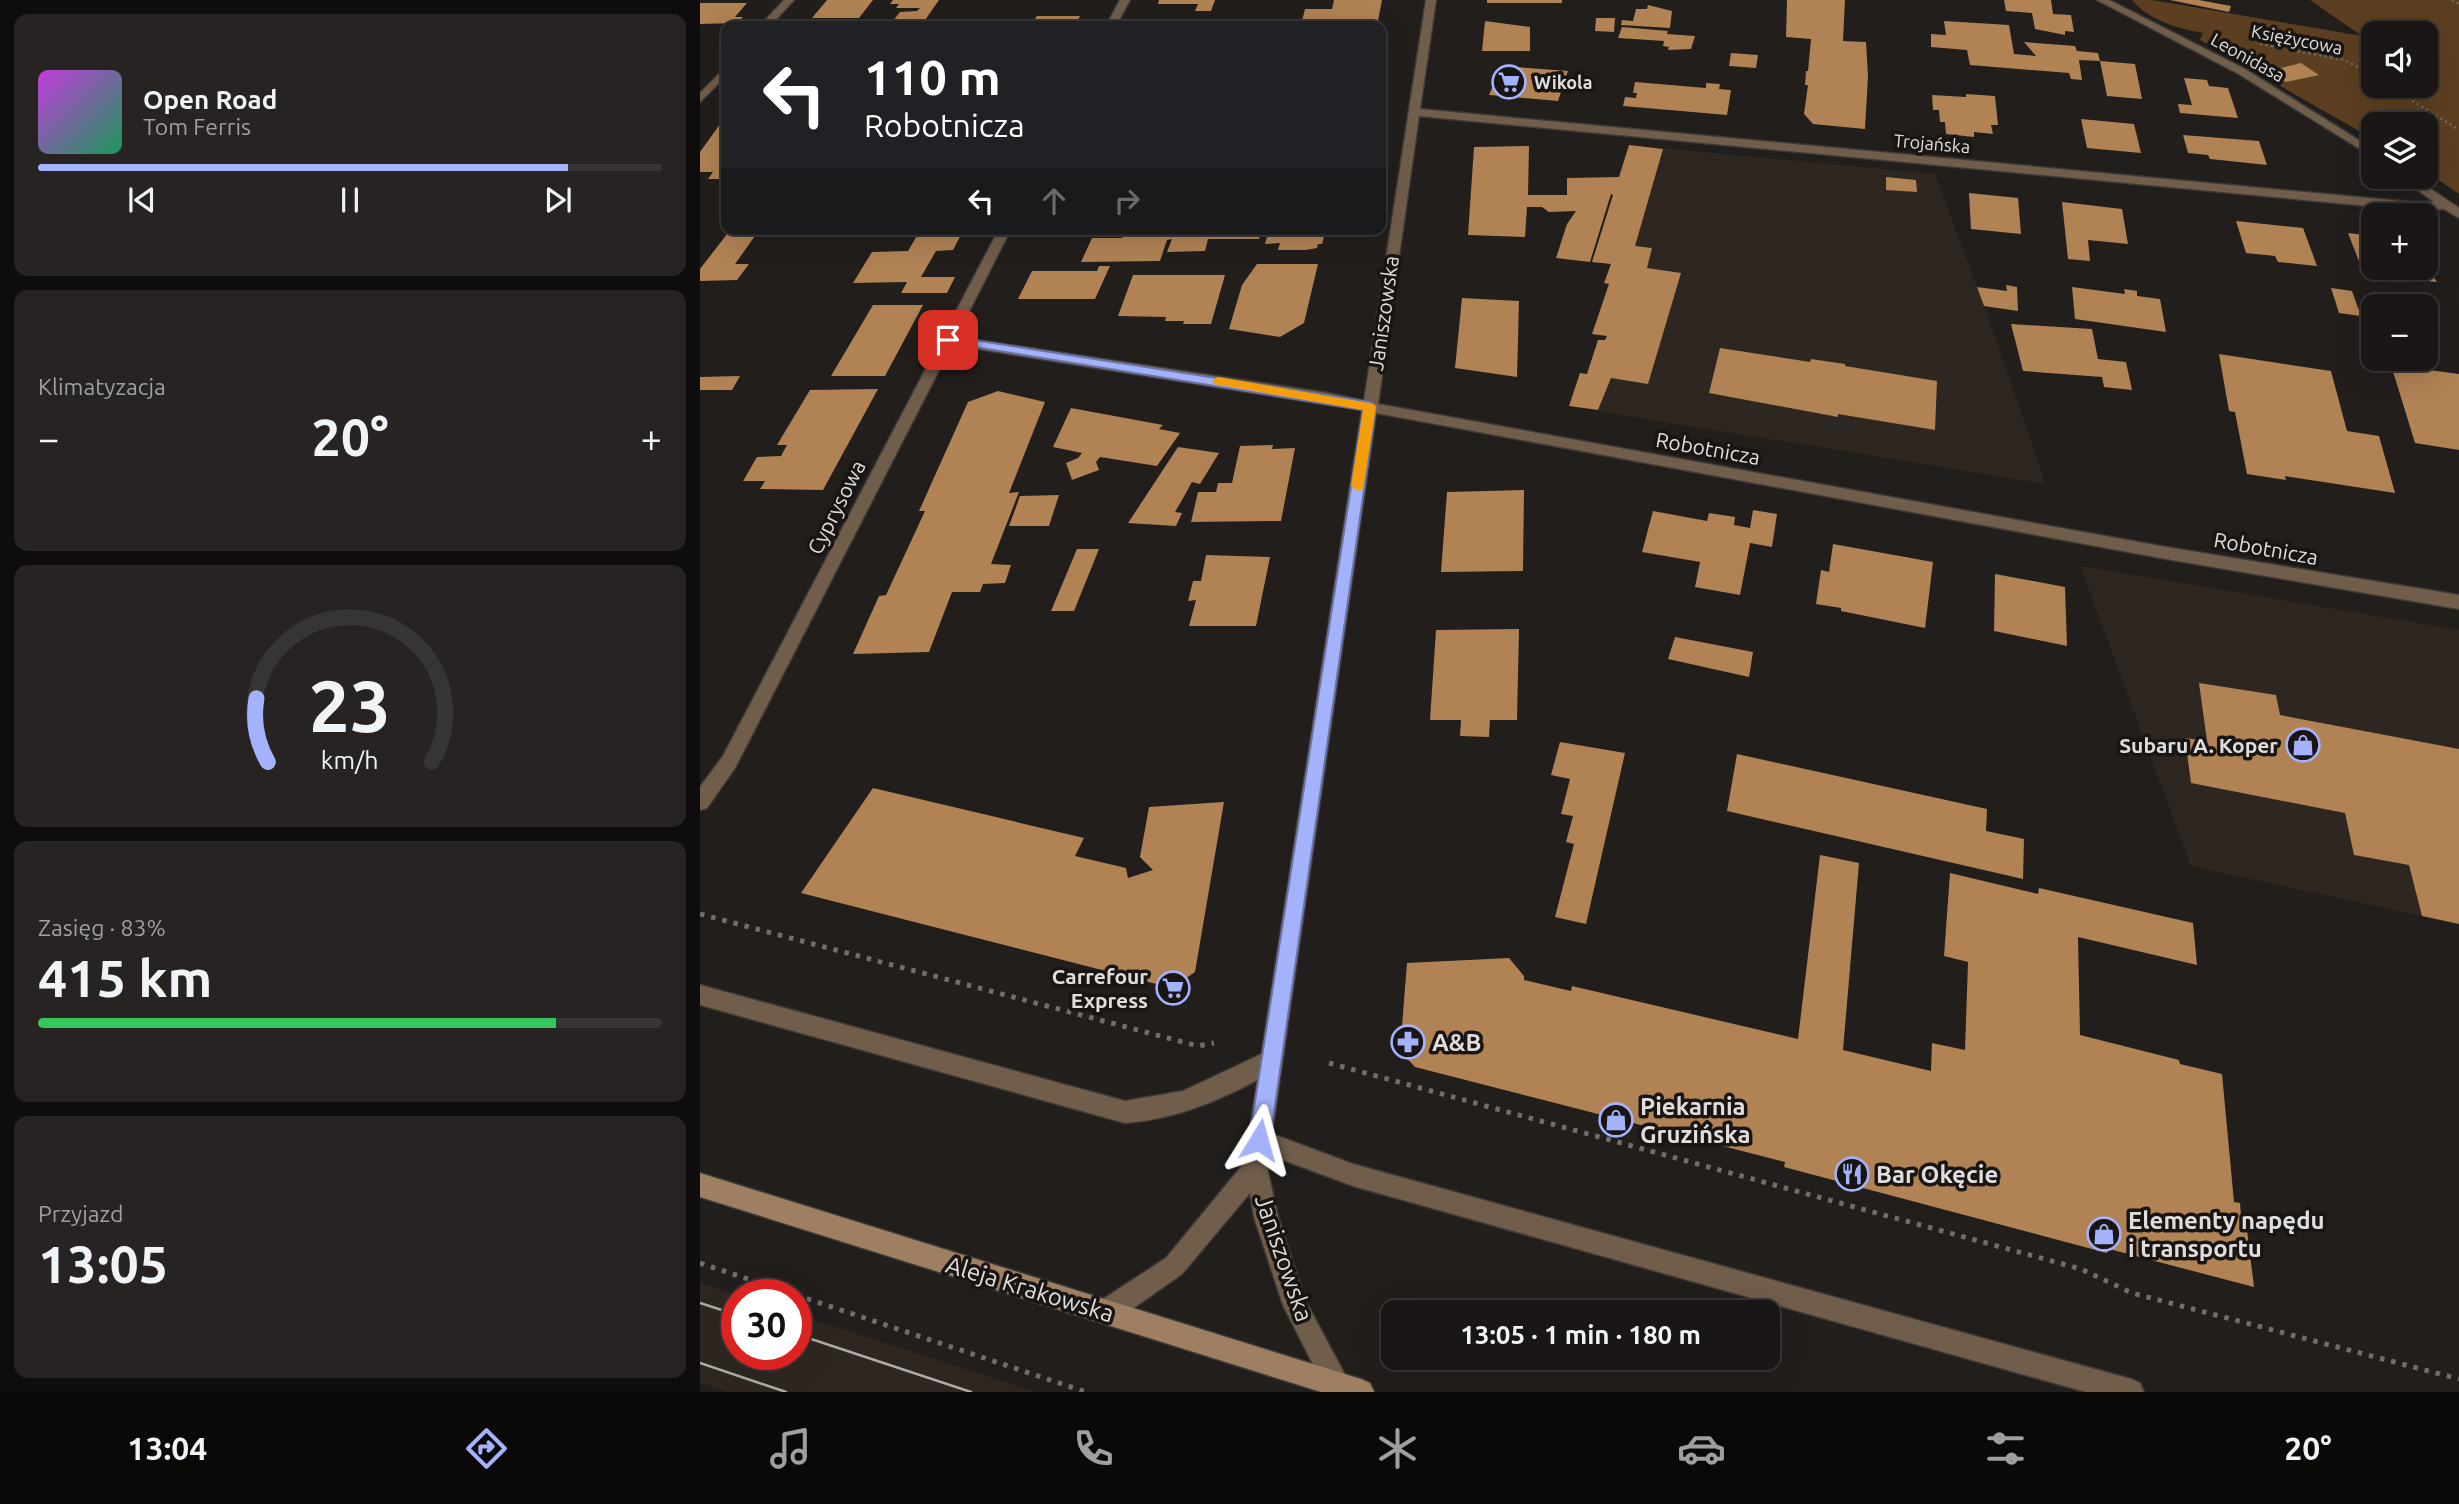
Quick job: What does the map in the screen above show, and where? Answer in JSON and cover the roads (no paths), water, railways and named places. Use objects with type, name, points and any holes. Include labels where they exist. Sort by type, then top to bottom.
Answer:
[{"type":"main road","name":"Aleja Krakowska","points":[[700,1185],[1349,1389]]},
{"type":"street","points":[[770,21],[789,0]]},
{"type":"street","points":[[1114,21],[1125,0]]},
{"type":"street","name":"Janiszowska","points":[[1349,1389],[1296,1305],[1266,1217],[1256,1167],[1431,0]]},
{"type":"street","name":"Leonidasa","points":[[2102,0],[2241,71],[2361,146]]},
{"type":"street","points":[[700,99],[721,75]]},
{"type":"street","name":"Trojańska","points":[[1414,112],[2426,208],[2447,205]]},
{"type":"street","points":[[2424,189],[2459,214]]},
{"type":"street","name":"Cyprysowa","points":[[700,802],[729,762],[1002,235]]},
{"type":"street","name":"Robotnicza","points":[[948,340],[1370,407],[2166,553],[2459,602]]},
{"type":"street","points":[[700,995],[1125,1112],[1155,1111],[1186,1103],[1217,1090],[1270,1061]]},
{"type":"street","points":[[1259,1140],[1353,1175],[2131,1392]]},
{"type":"street","name":"Janiszowska","points":[[1106,1312],[1174,1266],[1256,1167]]},
{"type":"tram line","points":[[700,1303],[721,1310]]},
{"type":"tram line","points":[[812,1339],[971,1392]]},
{"type":"tram line","points":[[700,1363],[786,1392]]},
{"type":"place","name":"Wikola","points":[[1509,82]]},
{"type":"place","name":"Subaru A. Koper","points":[[2303,745]]},
{"type":"place","name":"Carrefour Express","points":[[1173,988]]},
{"type":"place","name":"A&B","points":[[1408,1042]]},
{"type":"place","name":"Piekarnia Gruzińska","points":[[1616,1120]]},
{"type":"place","name":"Bar Okęcie","points":[[1852,1174]]},
{"type":"place","name":"Elementy napędu i transportu","points":[[2104,1234]]}]
